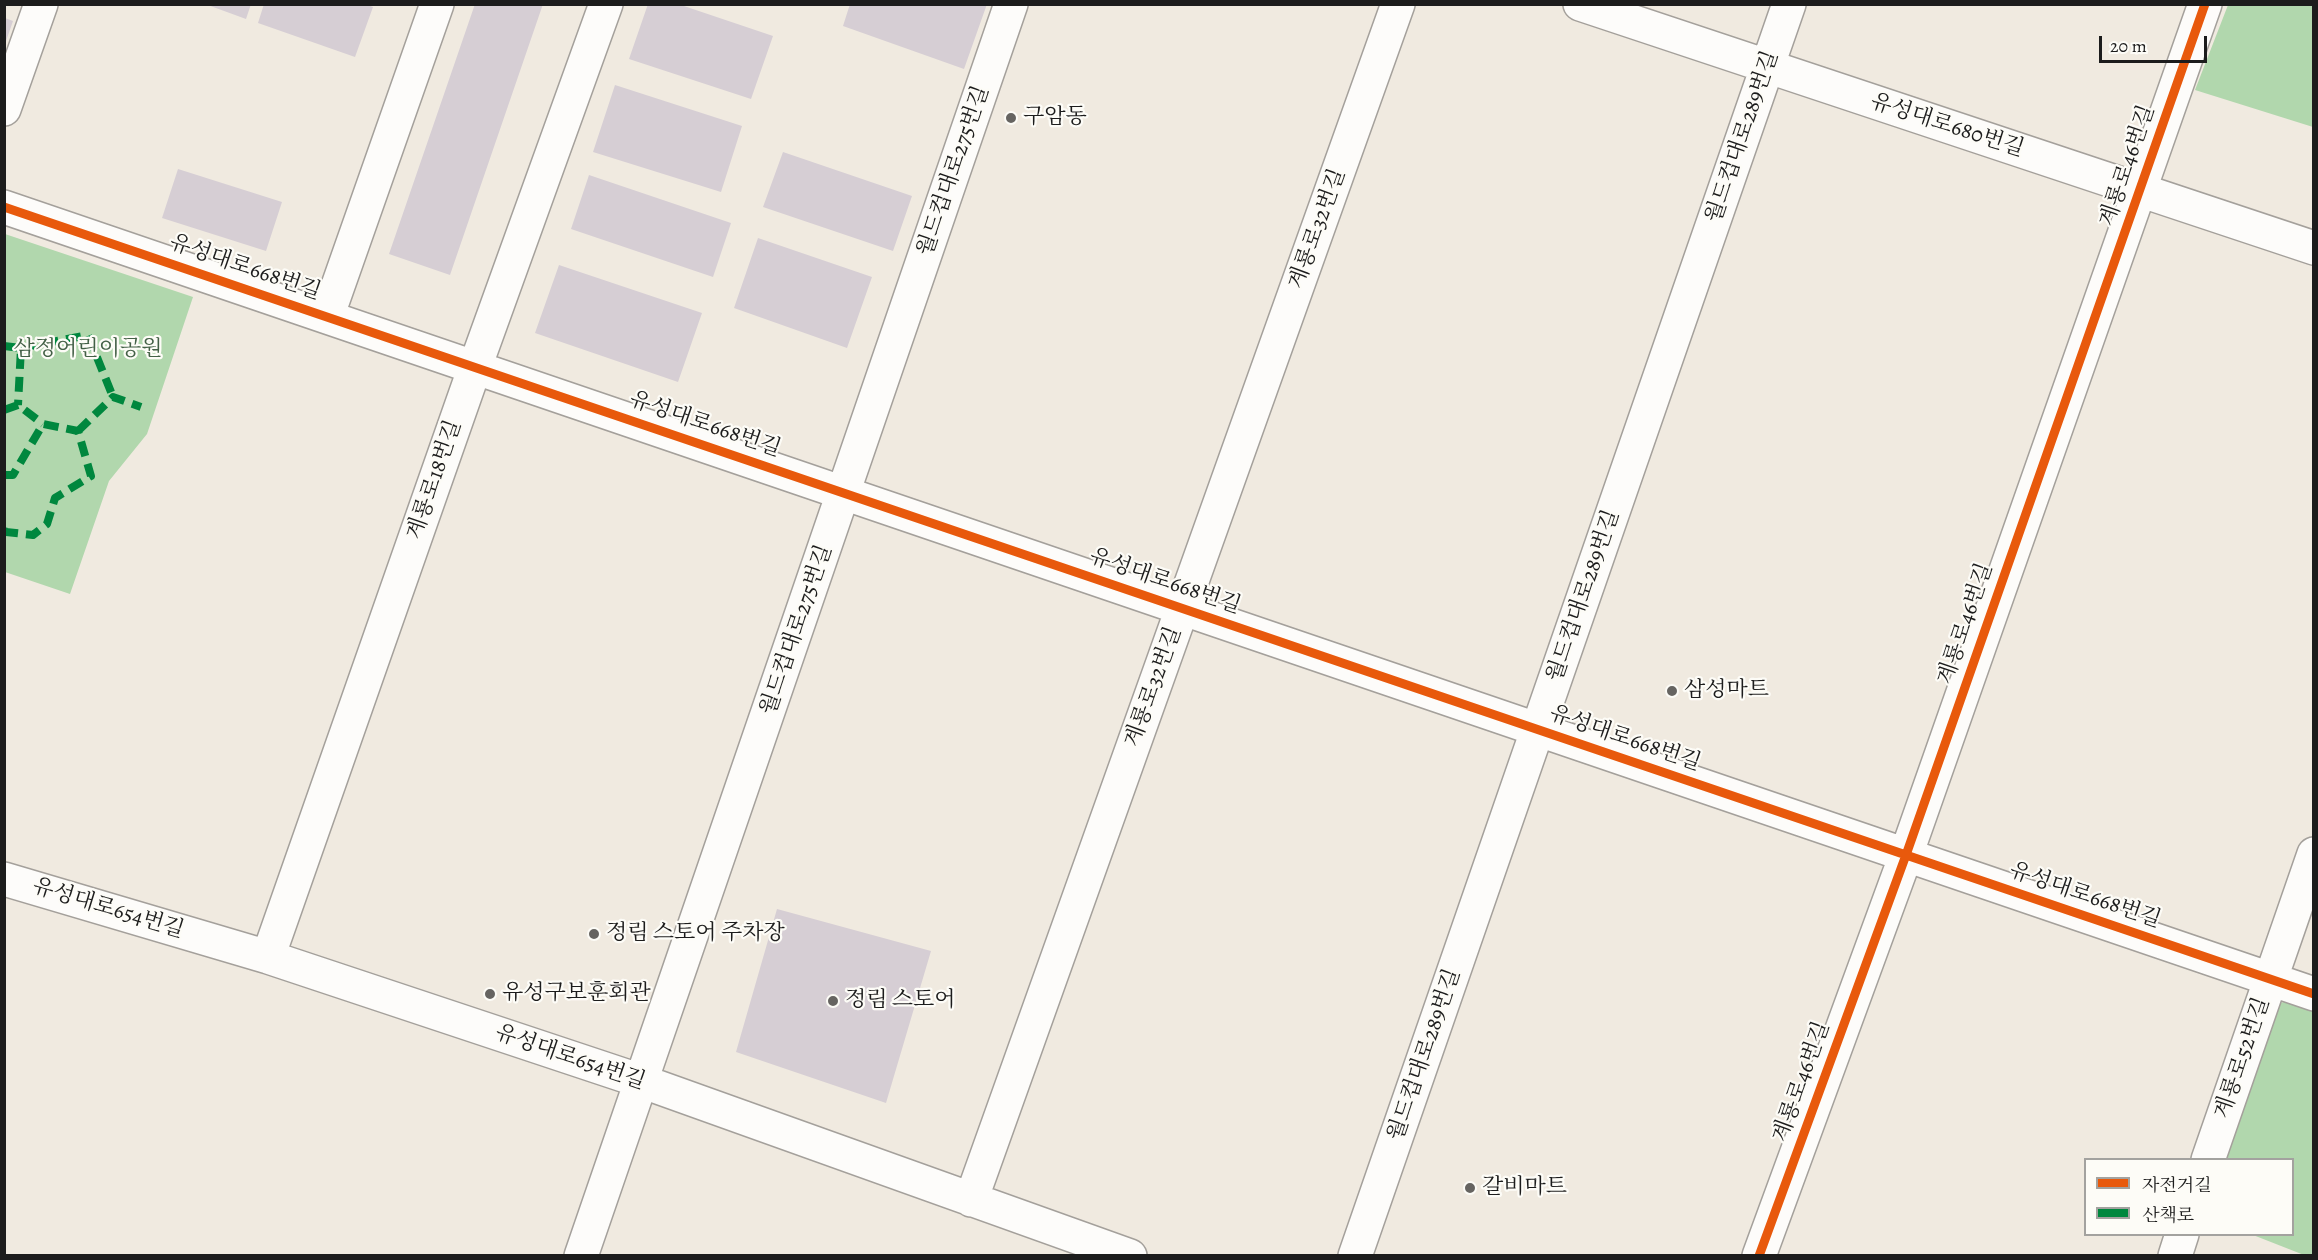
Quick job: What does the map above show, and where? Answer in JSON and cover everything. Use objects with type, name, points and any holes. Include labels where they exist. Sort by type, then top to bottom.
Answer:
[{"type":"street","points":[[4,110],[40,4]]},
{"type":"street","points":[[327,317],[437,4]]},
{"type":"street","name":"계룡로18번길","points":[[267,957],[606,4]]},
{"type":"street","name":"월드컵대로275번길","points":[[580,1256],[1011,4]]},
{"type":"street","name":"계룡로32번길","points":[[971,1200],[1398,4]]},
{"type":"street","name":"유성대로680번길","points":[[1580,4],[2313,248]]},
{"type":"street","name":"월드컵대로289번길","points":[[1355,1256],[1789,4]]},
{"type":"street","name":"계룡로46번길","points":[[1759,1256],[1906,855],[2205,4]]},
{"type":"street","name":"유성대로668번길","points":[[4,207],[2313,994]]},
{"type":"street","name":"계룡로52번길","points":[[2209,1158],[2313,854]]},
{"type":"street","name":"유성대로654번길","points":[[4,879],[267,957],[641,1081],[1130,1256]]},
{"type":"street","points":[[2175,1256],[2181,1236]]},
{"type":"green space","points":[[2228,5],[2313,5],[2313,127],[2195,90]]},
{"type":"green space","name":"삼정어린이공원","points":[[5,234],[193,297],[147,434],[109,481],[70,594],[5,572]]},
{"type":"green space","points":[[2304,997],[2313,1000],[2313,1255],[2304,1255],[2256,1236],[2294,1236],[2294,1158],[2223,1158],[2280,1003]]},
{"type":"building","points":[[205,4],[251,4],[246,19]]},
{"type":"building","points":[[264,4],[365,4],[373,7],[355,57],[258,23]]},
{"type":"building","points":[[475,4],[543,4],[450,275],[389,254]]},
{"type":"building","points":[[648,4],[678,4],[773,36],[751,99],[629,59]]},
{"type":"building","points":[[850,4],[987,4],[964,69],[843,26]]},
{"type":"building","points":[[5,18],[13,21],[5,44]]},
{"type":"building","points":[[615,85],[742,126],[721,192],[593,152]]},
{"type":"building","points":[[783,152],[912,196],[893,251],[763,207]]},
{"type":"building","points":[[178,169],[282,202],[266,251],[162,218]]},
{"type":"building","points":[[589,175],[731,223],[713,277],[571,229]]},
{"type":"building","points":[[758,238],[872,277],[847,348],[734,308]]},
{"type":"building","points":[[559,265],[702,313],[678,382],[535,333]]},
{"type":"building","name":"정림 스토어","points":[[777,909],[931,951],[886,1103],[736,1052]]},
{"type":"marked path","points":[[21,348],[88,335],[113,397]]},
{"type":"marked path","points":[[4,346],[21,348],[18,405]]},
{"type":"marked path","points":[[78,431],[113,397],[141,407]]},
{"type":"marked path","points":[[4,410],[18,405],[43,424]]},
{"type":"marked path","points":[[4,475],[13,475],[43,424],[78,431],[91,476],[55,498],[47,524],[33,535],[4,530]]},
{"type":"cycle path","points":[[1759,1256],[1906,855],[2205,4]]},
{"type":"cycle path","points":[[4,207],[2314,994]]},
{"type":"place","name":"구암동","points":[[1011,118]]},
{"type":"place","name":"삼성마트","points":[[1672,691]]},
{"type":"place","name":"정림 스토어 주차장","points":[[594,934]]},
{"type":"place","name":"유성구보훈회관","points":[[490,994]]},
{"type":"place","name":"정림 스토어","points":[[833,1001]]},
{"type":"place","name":"갈비마트","points":[[1470,1188]]}]
